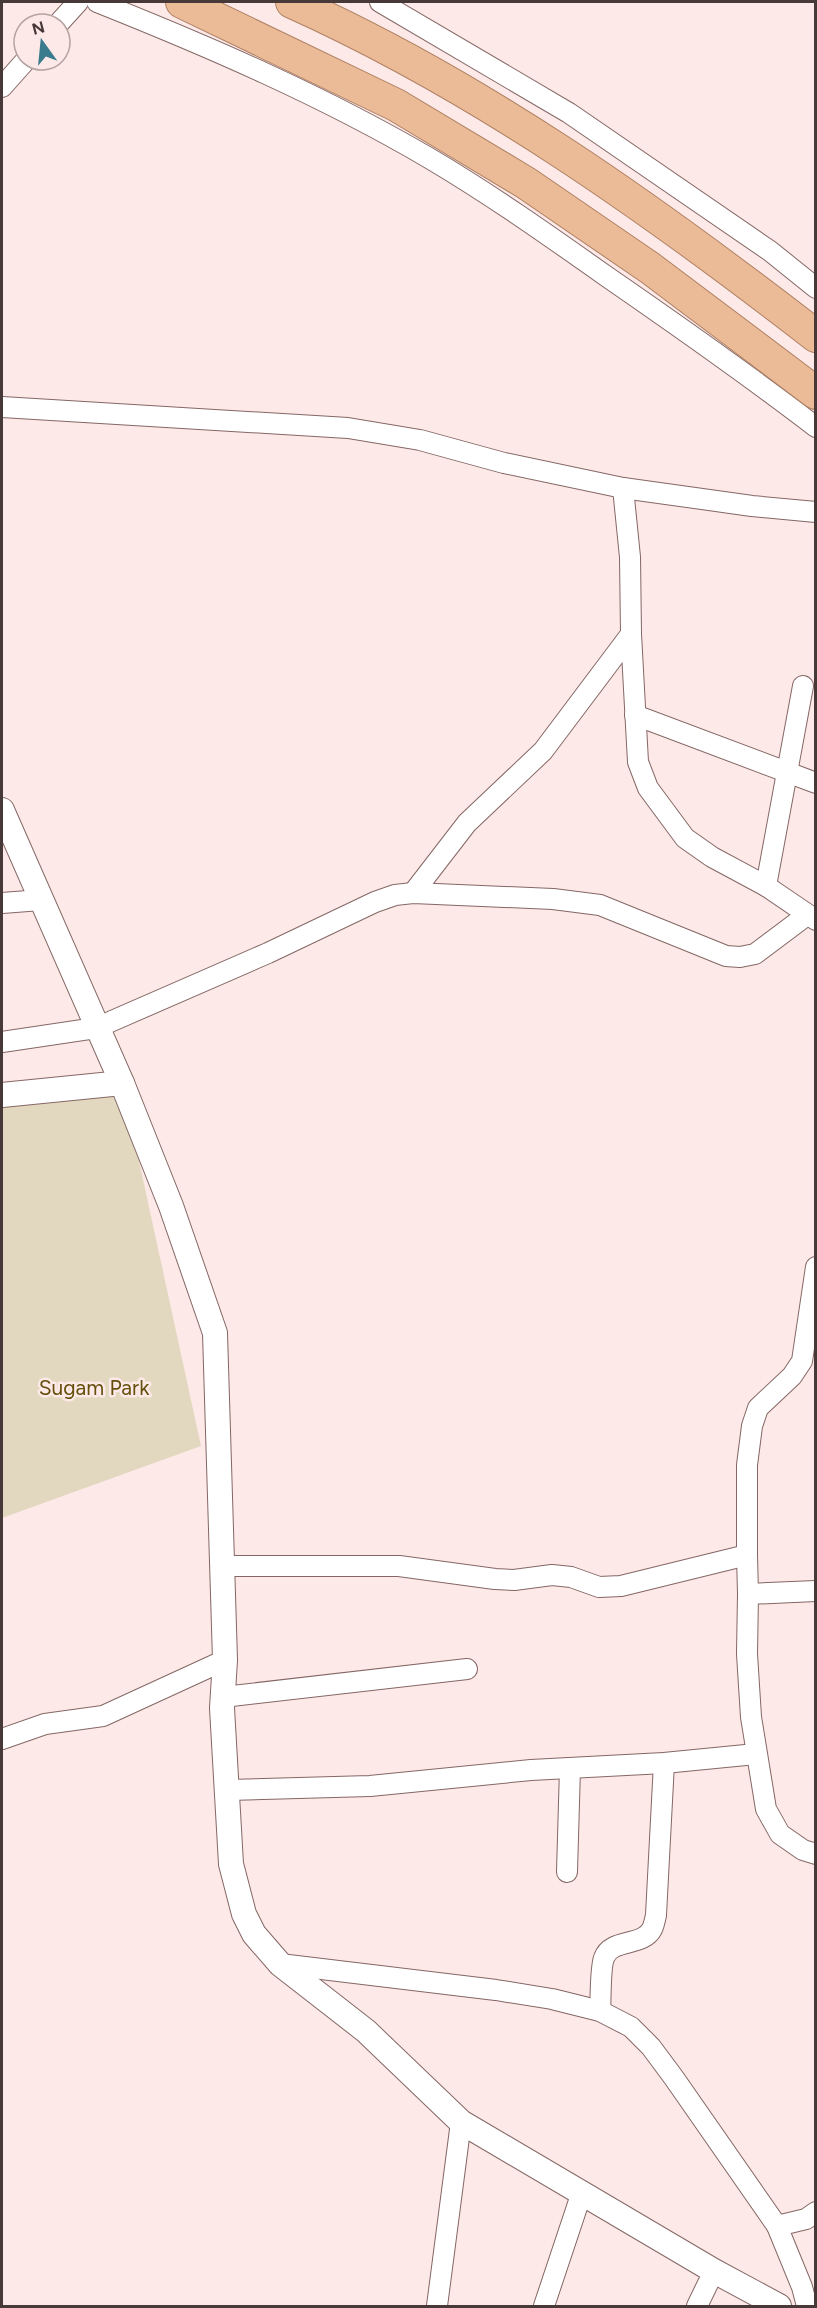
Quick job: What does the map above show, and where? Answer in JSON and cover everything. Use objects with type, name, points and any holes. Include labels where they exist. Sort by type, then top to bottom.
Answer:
[{"type":"highway","points":[[182,2],[396,105],[526,183],[650,268],[816,393]]},
{"type":"highway","points":[[292,2],[439,77],[539,137],[647,210],[816,336]]},
{"type":"street","points":[[97,2],[184,36],[280,81],[429,158],[589,263],[748,375],[816,427]]},
{"type":"street","points":[[380,2],[569,113],[770,251],[816,288]]},
{"type":"street","points":[[2,87],[15,72]]},
{"type":"street","points":[[2,407],[348,428],[420,440],[504,463],[623,488],[752,506],[816,512]]},
{"type":"street","points":[[2,1042],[96,1028],[395,895],[413,893],[553,899],[600,905],[726,956],[740,957],[755,954],[811,917],[766,886],[712,857],[686,838],[648,788],[638,762],[631,634],[630,557],[623,488]]},
{"type":"street","points":[[413,893],[467,823],[543,751],[631,634]]},
{"type":"street","points":[[766,886],[802,686]]},
{"type":"street","points":[[635,715],[816,783]]},
{"type":"street","points":[[2,810],[122,1083],[171,1206],[215,1333],[225,1659],[223,1697],[231,1864],[244,1914],[254,1934],[280,1964],[366,2031],[461,2122],[779,2307]]},
{"type":"street","points":[[2,903],[41,900]]},
{"type":"street","points":[[2,1095],[122,1083]]},
{"type":"street","points":[[816,1267],[802,1361],[792,1376],[758,1408],[752,1426],[747,1465],[747,1654],[756,1755],[766,1809],[780,1834],[803,1850],[816,1854]]},
{"type":"street","points":[[222,1566],[399,1566],[495,1579],[514,1580],[552,1575],[571,1577],[599,1587],[621,1586],[747,1555]]},
{"type":"street","points":[[748,1594],[816,1591]]},
{"type":"street","points":[[2,1739],[45,1724],[103,1716],[225,1659]]},
{"type":"street","points":[[223,1697],[467,1669]]},
{"type":"street","points":[[228,1790],[370,1786],[570,1768],[756,1755]]},
{"type":"street","points":[[600,2011],[603,1958],[609,1950],[621,1944],[643,1938],[651,1930],[656,1915],[664,1763]]},
{"type":"street","points":[[567,1872],[570,1768]]},
{"type":"street","points":[[280,1964],[552,1999],[600,2011],[631,2027],[651,2047],[777,2226],[802,2287],[807,2307]]},
{"type":"street","points":[[437,2307],[461,2122]]},
{"type":"street","points":[[544,2307],[582,2192]]},
{"type":"street","points":[[777,2226],[806,2220],[816,2212]]},
{"type":"street","points":[[697,2307],[714,2271]]},
{"type":"green space","name":"Sugam Park","points":[[122,1083],[201,1446],[2,1518],[2,1095]]}]
